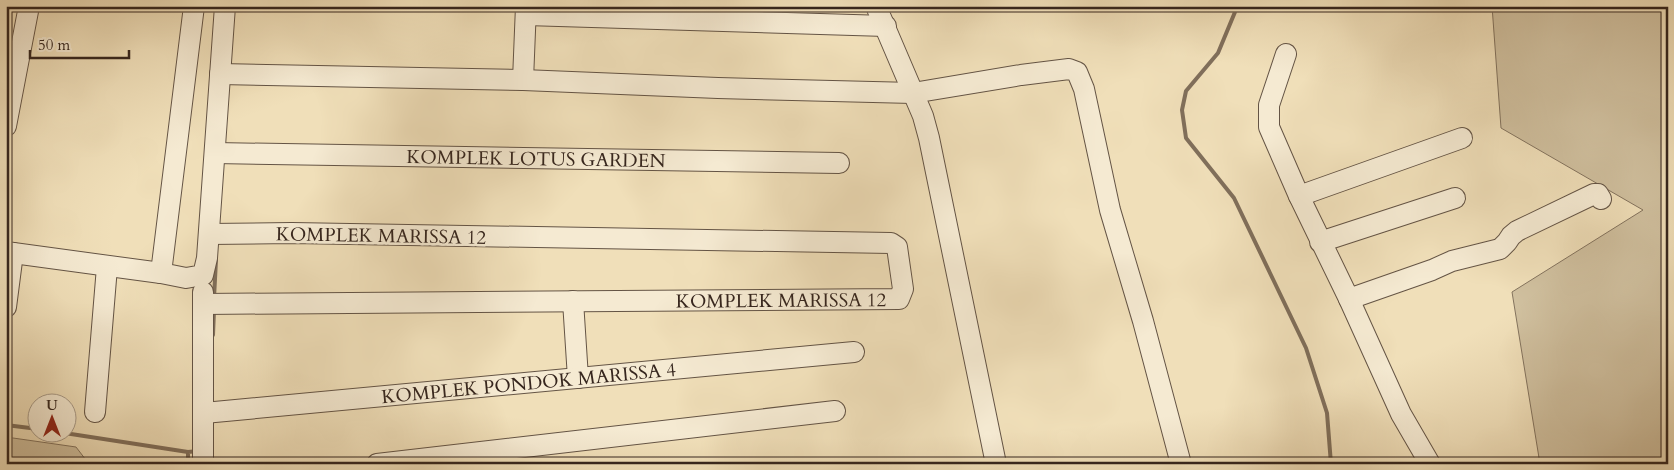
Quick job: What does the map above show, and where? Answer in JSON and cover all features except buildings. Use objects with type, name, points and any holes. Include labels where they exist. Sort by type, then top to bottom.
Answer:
[{"type":"street","points":[[6,126],[29,6]]},
{"type":"street","points":[[161,273],[194,6]]},
{"type":"street","points":[[204,464],[204,413],[210,304],[203,275],[224,153],[220,74],[225,6]]},
{"type":"street","points":[[876,6],[914,93],[929,138],[996,464]]},
{"type":"street","points":[[523,80],[526,11],[886,26]]},
{"type":"street","points":[[1286,54],[1269,105],[1269,127],[1320,242],[1349,299],[1401,414],[1430,464]]},
{"type":"street","points":[[220,74],[523,80],[718,88],[914,93],[1021,74],[1070,69],[1077,72],[1084,89],[1110,210],[1146,331],[1181,464]]},
{"type":"street","points":[[1299,196],[1462,138]]},
{"type":"street","name":"KOMPLEK LOTUS GARDEN","points":[[224,153],[839,163]]},
{"type":"street","points":[[1349,299],[1432,270],[1452,261],[1500,249],[1510,236],[1517,231],[1594,194],[1598,194],[1601,199]]},
{"type":"street","points":[[1320,242],[1455,198]]},
{"type":"street","name":"KOMPLEK MARISSA 12","points":[[209,234],[292,233],[891,242],[897,247],[902,289],[900,299],[210,304]]},
{"type":"street","points":[[6,307],[9,252],[186,278],[203,275]]},
{"type":"street","points":[[95,412],[107,267]]},
{"type":"street","points":[[573,301],[578,378]]},
{"type":"street","name":"KOMPLEK PONDOK MARISSA 4","points":[[204,413],[854,352]]},
{"type":"street","points":[[377,464],[835,411]]},
{"type":"shaded area","points":[[1492,6],[1668,6],[1668,464],[1540,464],[1512,292],[1643,210],[1501,128]]},
{"type":"shaded area","points":[[6,437],[28,440],[28,442],[76,447],[89,464],[6,464]]},
{"type":"waterway","points":[[1236,6],[1218,53],[1186,91],[1182,110],[1186,138],[1234,198],[1306,348],[1327,413],[1331,464]]},
{"type":"waterway","points":[[214,298],[216,260]]},
{"type":"waterway","points":[[213,335],[214,310]]},
{"type":"waterway","points":[[6,425],[28,428]]},
{"type":"waterway","points":[[78,435],[188,452],[198,451]]},
{"type":"waterway","points":[[188,452],[188,464]]}]
